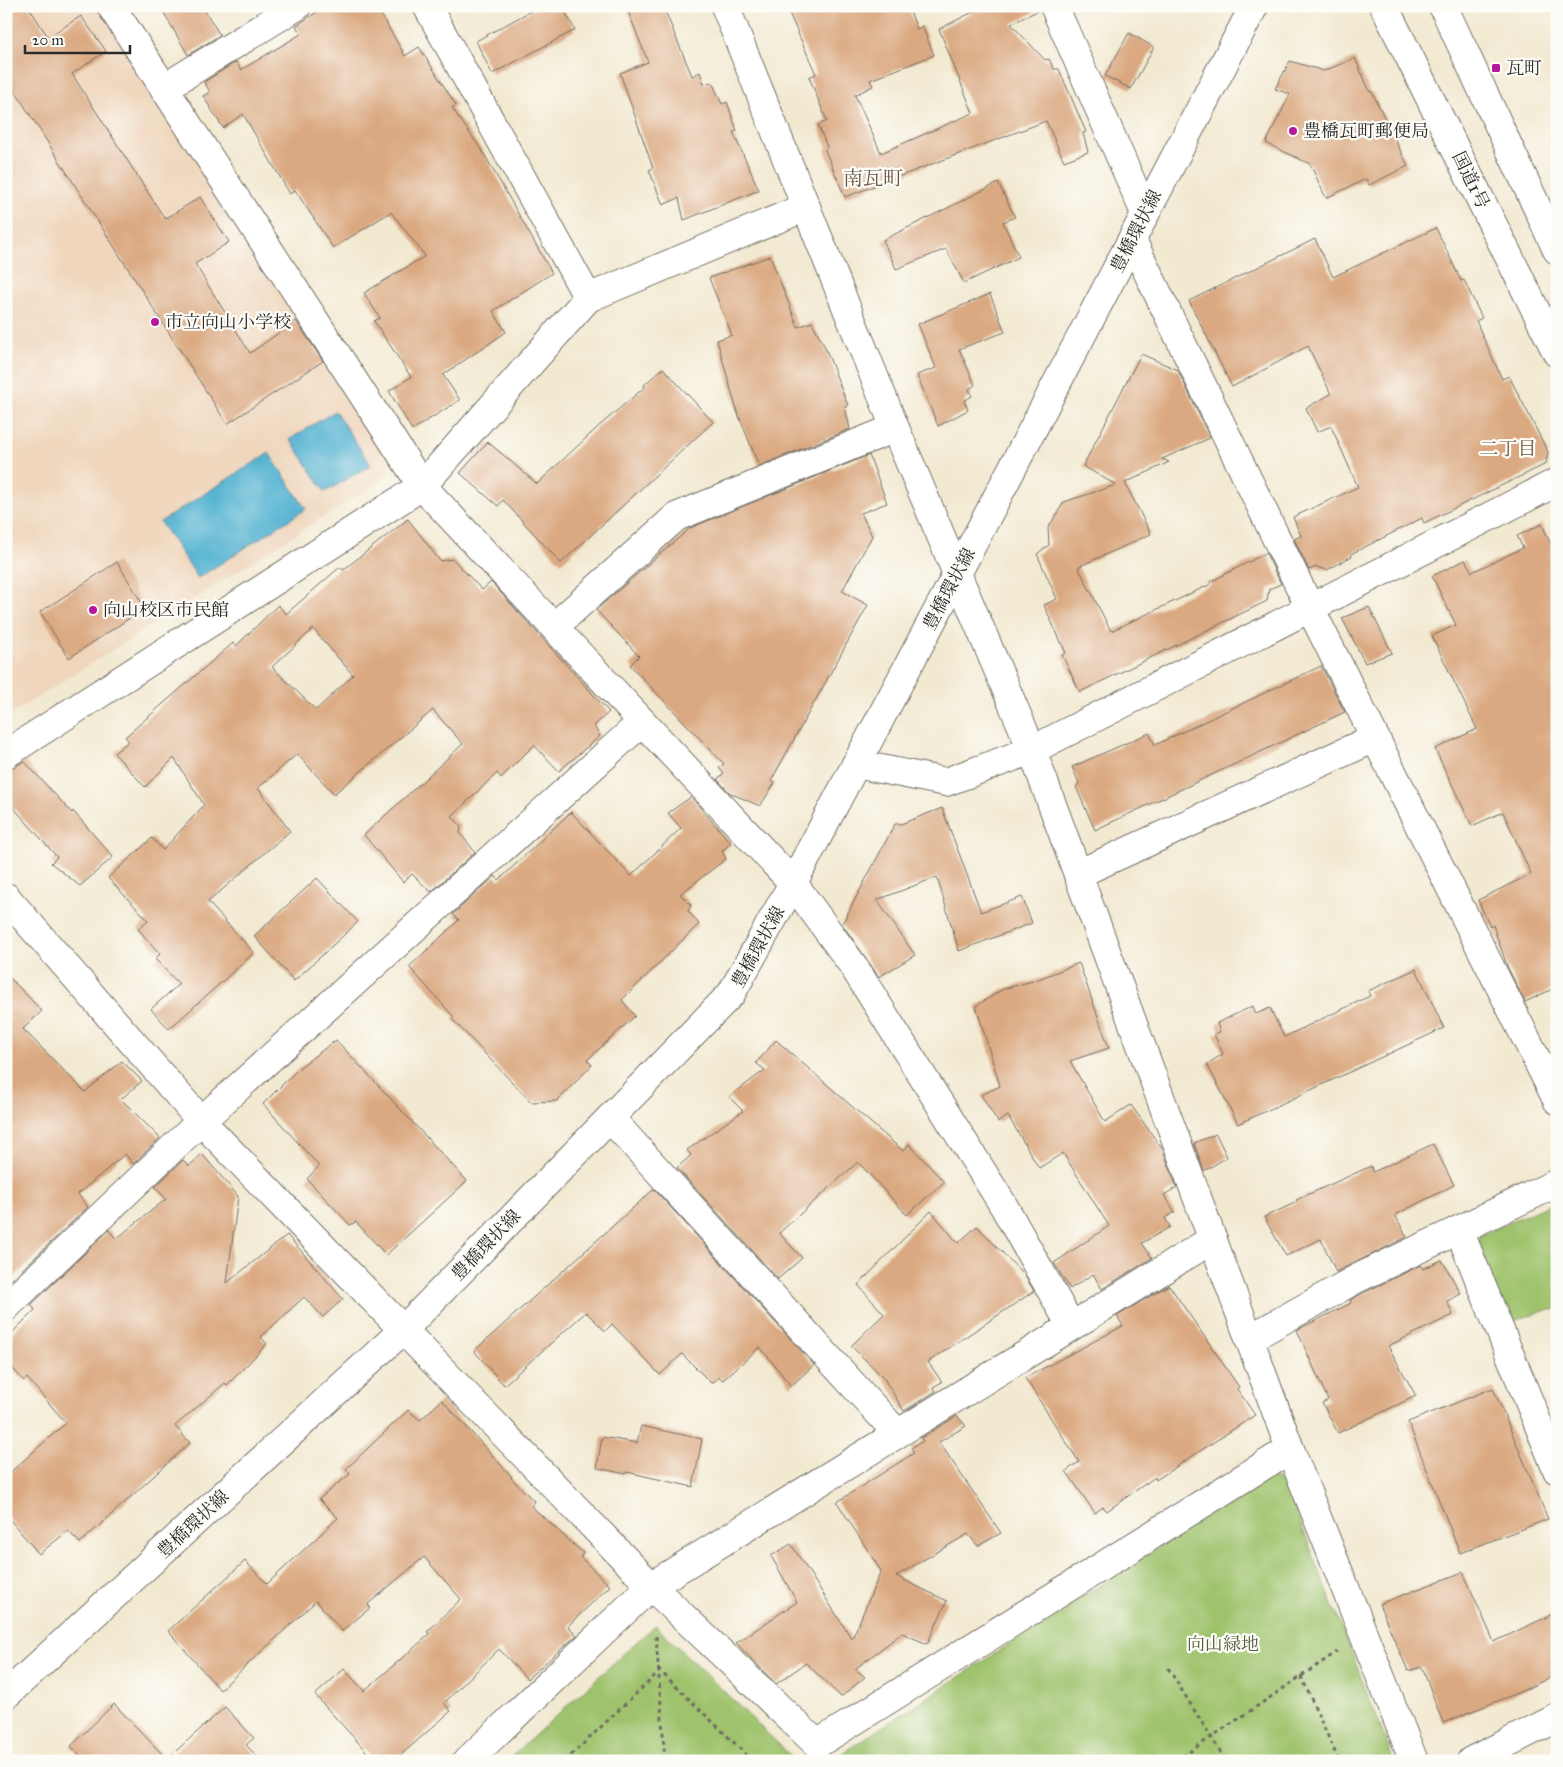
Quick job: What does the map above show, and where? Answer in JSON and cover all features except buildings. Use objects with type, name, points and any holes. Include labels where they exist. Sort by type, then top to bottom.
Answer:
[{"type":"main road","points":[[111,6],[422,486],[793,882],[852,964],[1002,1202],[1071,1326]]},
{"type":"main road","points":[[164,88],[297,6]]},
{"type":"main road","points":[[427,6],[588,298]]},
{"type":"main road","points":[[725,6],[895,428],[958,572],[1032,750],[1290,1449],[1414,1761]]},
{"type":"main road","points":[[1054,6],[1145,213]]},
{"type":"main road","name":"豊橋環状線","points":[[6,1695],[402,1331],[731,994],[793,882],[958,572],[1254,6]]},
{"type":"main road","name":"国道1号","points":[[1384,6],[1557,353]]},
{"type":"main road","points":[[1443,6],[1557,250]]},
{"type":"main road","points":[[6,754],[422,486],[588,298],[806,207]]},
{"type":"main road","points":[[1132,240],[1310,608],[1557,1100]]},
{"type":"main road","points":[[554,627],[676,517],[895,428]]},
{"type":"main road","points":[[856,764],[946,782],[1032,750],[1557,482]]},
{"type":"main road","points":[[6,1307],[201,1121],[642,722]]},
{"type":"main road","points":[[1078,874],[1375,738]]},
{"type":"main road","points":[[6,897],[201,1121],[402,1331],[651,1586],[816,1744],[1290,1449]]},
{"type":"main road","points":[[610,1118],[897,1433]]},
{"type":"main road","points":[[1249,1339],[1356,1279],[1557,1183]]},
{"type":"main road","points":[[1458,1230],[1557,1470]]},
{"type":"main road","points":[[467,1761],[651,1586],[1213,1239]]},
{"type":"main road","points":[[1471,1761],[1557,1718]]},
{"type":"path","points":[[656,1634],[665,1761]]},
{"type":"path","points":[[1176,1761],[1363,1635]]},
{"type":"path","points":[[1168,1668],[1213,1736],[1227,1761]]},
{"type":"path","points":[[565,1761],[660,1670]]},
{"type":"path","points":[[660,1670],[753,1761]]},
{"type":"path","points":[[1301,1676],[1339,1761]]},
{"type":"shaded area","name":"市立向山小学校","points":[[6,6],[102,6],[391,455],[388,476],[6,717]]},
{"type":"green space","points":[[1557,1201],[1557,1309],[1539,1312],[1511,1322],[1476,1249],[1479,1236]]},
{"type":"green space","name":"向山緑地","points":[[1265,1478],[1276,1479],[1286,1486],[1394,1761],[830,1761]]},
{"type":"green space","points":[[655,1625],[796,1761],[507,1761]]},
{"type":"water","points":[[335,411],[371,465],[325,492],[290,439]]},
{"type":"water","points":[[269,453],[306,509],[198,578],[160,522]]},
{"type":"place","name":"瓦町","points":[[1496,68]]},
{"type":"place","name":"豊橋瓦町郵便局","points":[[1293,131]]},
{"type":"place","name":"市立向山小学校","points":[[155,322]]},
{"type":"place","name":"向山校区市民館","points":[[93,610]]},
{"type":"district","name":"南瓦町","points":[[873,178]]},
{"type":"district","name":"二丁目","points":[[1508,448]]}]
